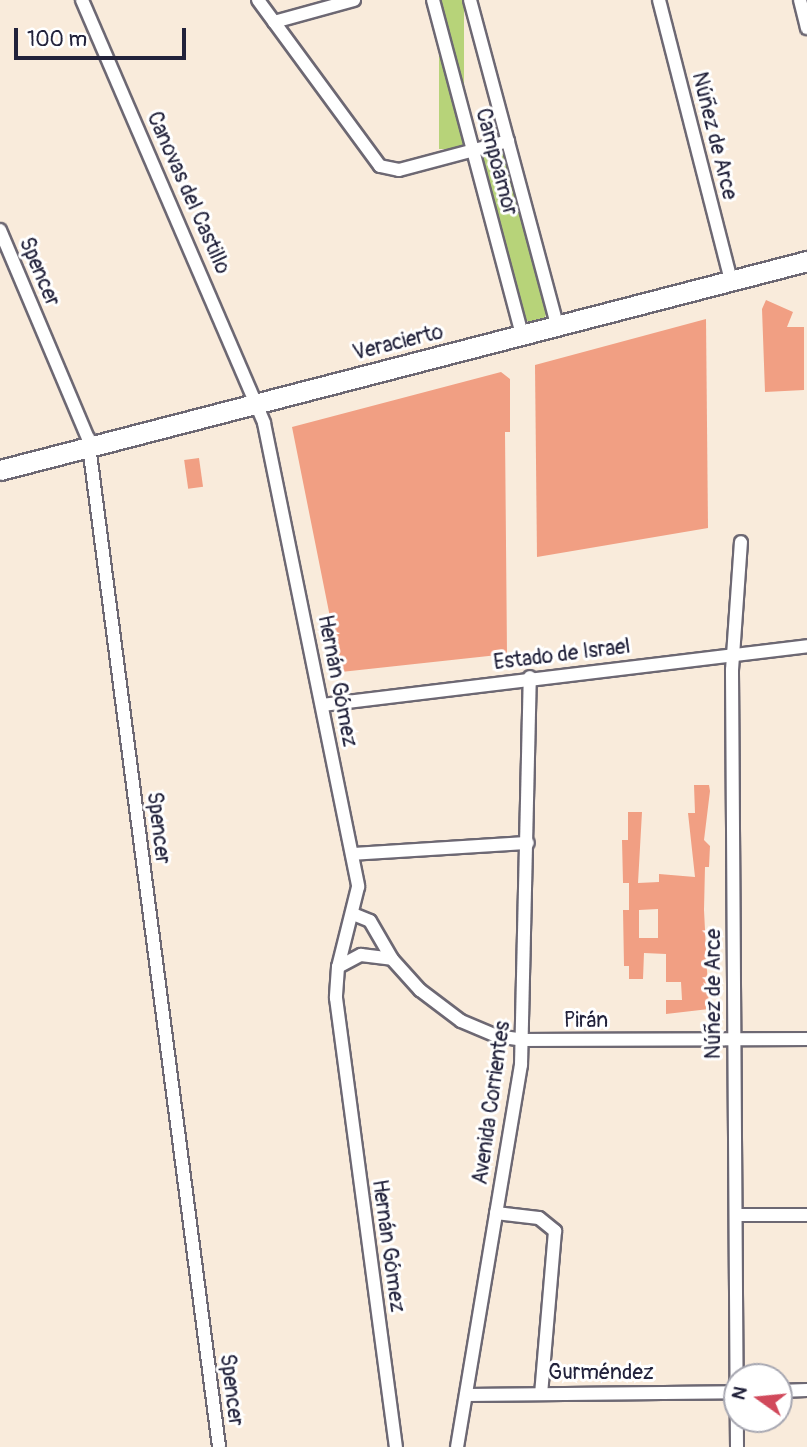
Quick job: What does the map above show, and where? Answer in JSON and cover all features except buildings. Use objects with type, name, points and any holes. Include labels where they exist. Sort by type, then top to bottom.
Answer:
[{"type":"street","name":"Canovas del Castillo","points":[[82,0],[257,402]]},
{"type":"street","points":[[258,0],[380,166],[399,170],[508,141]]},
{"type":"street","points":[[274,22],[354,0]]},
{"type":"street","name":"Campoamor","points":[[433,0],[522,334]]},
{"type":"street","name":"Campoamor","points":[[470,0],[557,325]]},
{"type":"street","name":"Núñez de Arce","points":[[659,0],[731,281]]},
{"type":"street","points":[[800,0],[807,28]]},
{"type":"street","name":"Spencer","points":[[0,230],[84,425],[89,446],[219,1447]]},
{"type":"street","name":"Veracierto","points":[[0,470],[807,261]]},
{"type":"street","name":"Hernán Gómez","points":[[257,402],[358,887],[338,967],[336,998],[396,1447]]},
{"type":"street","name":"Núñez de Arce","points":[[737,1363],[733,655],[741,542]]},
{"type":"street","name":"Estado de Israel","points":[[322,705],[530,677],[807,646]]},
{"type":"street","name":"Avenida Corrientes","points":[[457,1447],[523,1040],[530,677]]},
{"type":"street","points":[[352,854],[528,843]]},
{"type":"street","name":"Pirán","points":[[353,914],[370,921],[392,960],[420,990],[461,1021],[496,1036],[523,1040],[807,1039]]},
{"type":"street","points":[[338,967],[361,954],[392,960]]},
{"type":"street","points":[[496,1213],[539,1218],[555,1231],[541,1393]]},
{"type":"street","points":[[736,1215],[807,1215]]},
{"type":"street","name":"Gurméndez","points":[[466,1395],[723,1392]]},
{"type":"green space","points":[[439,0],[464,0],[464,149],[439,149]]},
{"type":"green space","points":[[503,148],[547,312],[544,319],[530,323],[525,319],[482,161],[486,153]]}]
